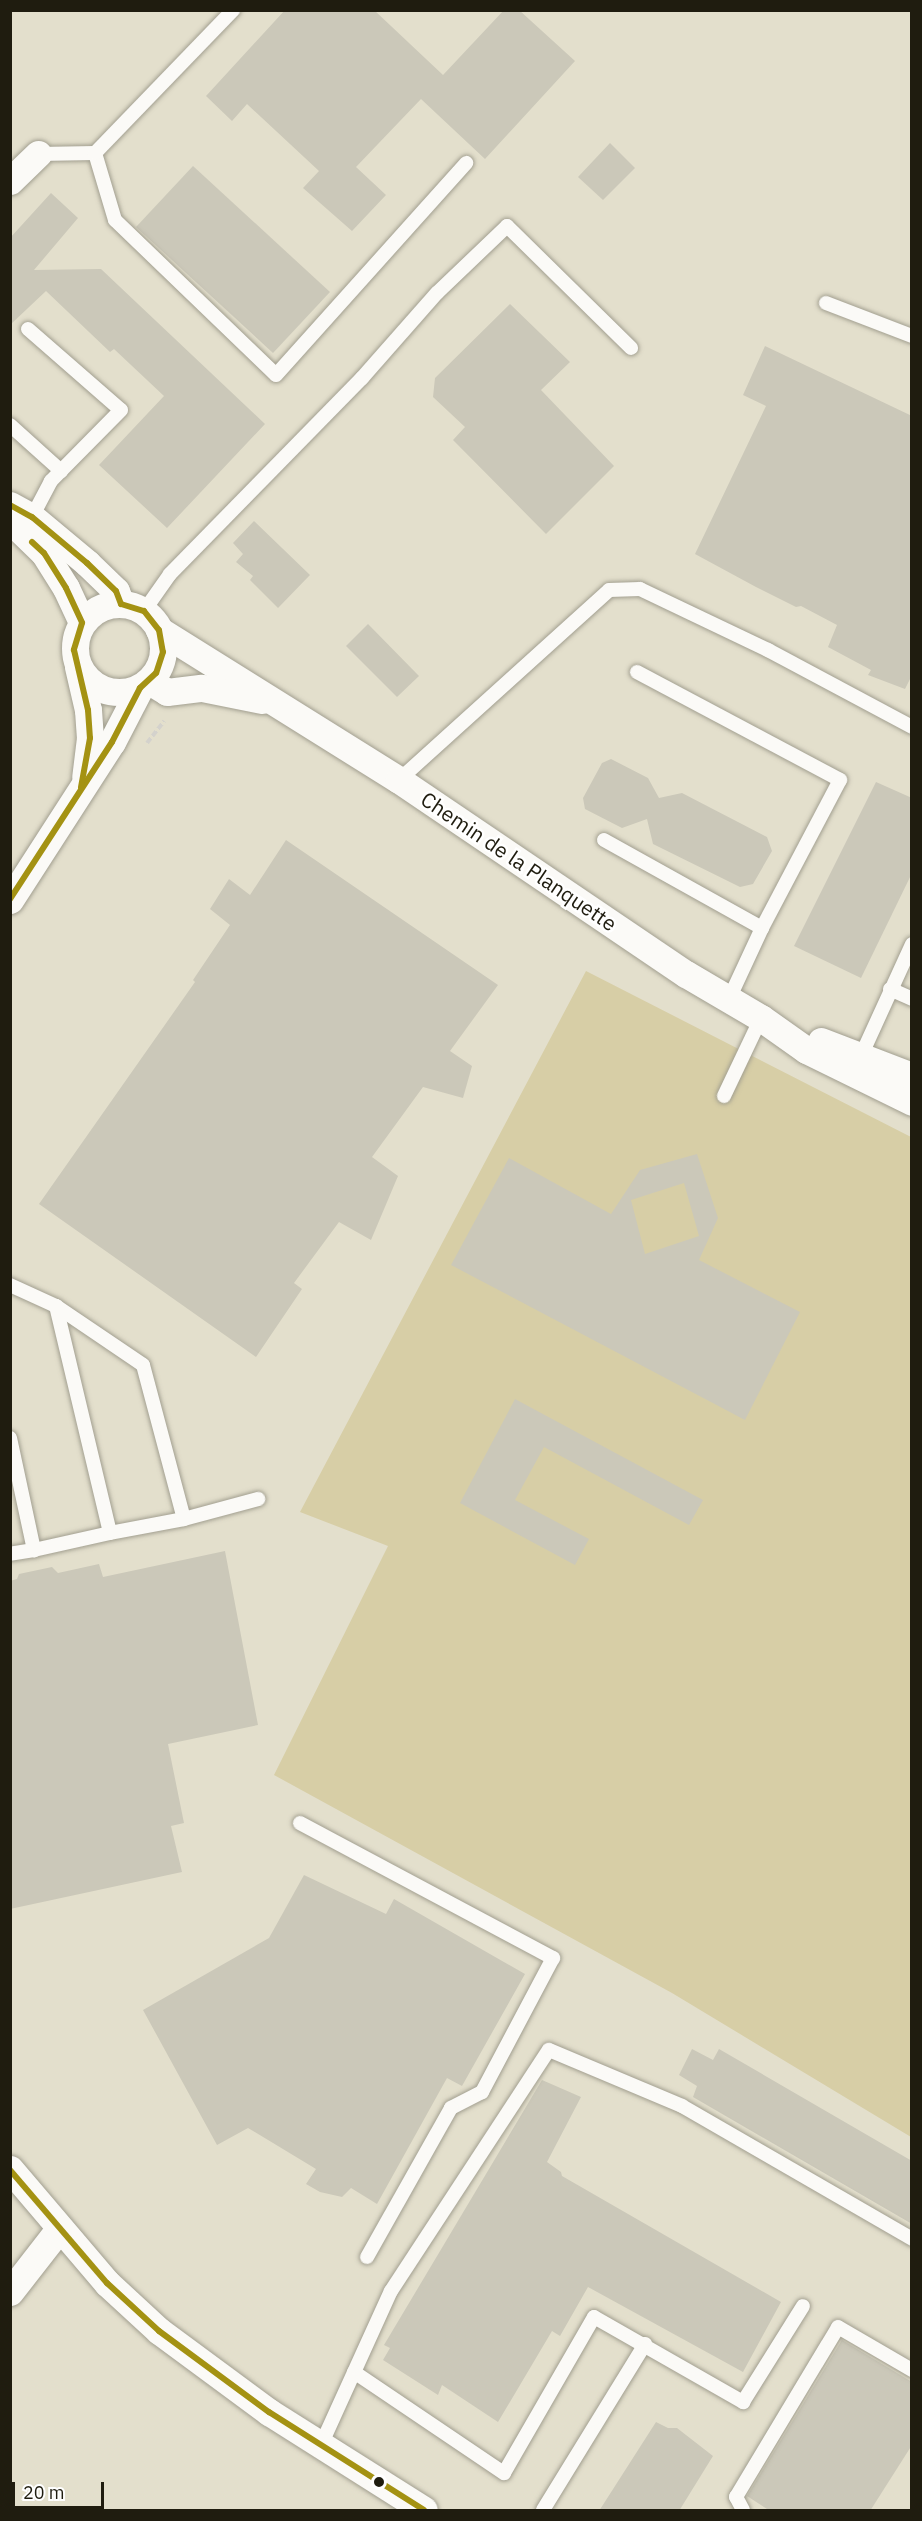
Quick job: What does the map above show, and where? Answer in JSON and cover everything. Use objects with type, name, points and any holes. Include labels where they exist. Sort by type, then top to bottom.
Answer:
[{"type":"street","points":[[10,181],[38,154]]},
{"type":"street","points":[[18,514],[66,588],[82,623]]},
{"type":"street","name":"Chemin de la Planquette","points":[[18,514],[87,563],[142,615],[399,780],[686,974],[761,1018],[806,1050],[912,1102]]},
{"type":"street","points":[[10,900],[84,782],[112,742],[144,684],[161,663],[163,652],[142,615],[103,606],[82,623],[74,650],[88,710],[90,738],[84,782]]},
{"type":"street","points":[[77,663],[84,677],[96,687],[110,692],[125,692],[144,684]]},
{"type":"street","name":"Chemin de la Planquette","points":[[144,684],[167,692],[202,688],[278,704]]},
{"type":"street","name":"Chemin de la Planquette","points":[[761,1018],[912,1076]]},
{"type":"street","points":[[10,2169],[107,2283],[159,2331],[206,2368],[424,2511]]},
{"type":"street","points":[[10,2292],[59,2229]]},
{"type":"lane","points":[[38,154],[95,153],[233,10]]},
{"type":"lane","points":[[95,153],[115,220],[276,375],[466,163]]},
{"type":"lane","points":[[142,615],[170,574],[362,378],[437,293],[507,226],[631,348]]},
{"type":"lane","points":[[826,303],[912,336]]},
{"type":"lane","points":[[18,514],[120,410],[28,328]]},
{"type":"lane","points":[[10,425],[61,471]]},
{"type":"lane","points":[[399,780],[609,591],[640,589],[768,650],[912,727]]},
{"type":"lane","points":[[637,672],[840,780],[762,928],[729,999]]},
{"type":"lane","points":[[604,840],[762,928]]},
{"type":"lane","points":[[861,1056],[912,944]]},
{"type":"lane","points":[[890,989],[912,999]]},
{"type":"lane","points":[[724,1096],[761,1018]]},
{"type":"lane","points":[[10,1285],[56,1306],[143,1365],[184,1519]]},
{"type":"lane","points":[[56,1306],[110,1533]]},
{"type":"lane","points":[[10,1438],[34,1550]]},
{"type":"lane","points":[[10,1554],[184,1519],[258,1499]]},
{"type":"lane","points":[[300,1823],[553,1958],[482,2092],[451,2108],[367,2257]]},
{"type":"lane","points":[[321,2445],[391,2291],[549,2050],[681,2106],[912,2240]]},
{"type":"lane","points":[[354,2372],[504,2473],[594,2317],[645,2344],[742,2402],[803,2306]]},
{"type":"lane","points":[[743,2511],[736,2498],[838,2327],[912,2370]]},
{"type":"lane","points":[[543,2511],[645,2344]]},
{"type":"shaded area","points":[[586,971],[911,1137],[911,2137],[672,1993],[274,1775],[388,1546],[300,1512]]},
{"type":"building","points":[[285,10],[374,10],[443,75],[504,10],[519,10],[575,61],[485,159],[421,99],[356,167],[386,195],[352,231],[303,188],[319,171],[247,104],[232,121],[206,96]]},
{"type":"building","points":[[610,143],[635,168],[603,200],[578,177]]},
{"type":"building","points":[[193,166],[330,292],[273,353],[136,227]]},
{"type":"building","points":[[51,193],[78,218],[34,270],[101,269],[265,424],[167,528],[99,465],[164,396],[114,349],[110,352],[46,291],[10,325],[10,238]]},
{"type":"building","points":[[510,304],[570,362],[541,390],[614,466],[546,534],[453,440],[465,427],[433,397],[435,378]]},
{"type":"building","points":[[765,346],[912,416],[912,675],[905,689],[868,675],[871,670],[828,647],[837,625],[801,606],[796,607],[756,587],[695,554],[766,406],[743,395]]},
{"type":"building","points":[[254,521],[310,575],[278,608],[250,580],[253,576],[236,562],[243,554],[233,543]]},
{"type":"building","points":[[368,624],[419,676],[397,697],[346,646]]},
{"type":"building","points":[[611,759],[648,778],[659,798],[682,793],[767,837],[772,851],[753,884],[740,887],[653,844],[647,819],[622,828],[585,809],[583,798],[602,763]]},
{"type":"building","points":[[876,782],[912,798],[912,873],[861,978],[794,946]]},
{"type":"building","points":[[286,840],[498,985],[450,1051],[472,1066],[463,1098],[423,1087],[372,1157],[398,1176],[371,1240],[339,1222],[294,1283],[302,1289],[256,1357],[39,1204],[195,982],[193,980],[230,925],[210,909],[229,879],[250,895]]},
{"type":"building","points":[[697,1154],[718,1218],[699,1260],[800,1312],[745,1420],[451,1265],[509,1158],[611,1214],[640,1170]],"holes":[[[684,1183],[699,1236],[645,1254],[631,1200]]]},
{"type":"building","points":[[515,1399],[703,1500],[689,1525],[544,1447],[515,1500],[589,1539],[575,1565],[460,1503]]},
{"type":"building","points":[[225,1551],[258,1725],[168,1744],[184,1823],[171,1826],[182,1872],[10,1909],[10,1581],[17,1579],[19,1574],[52,1567],[58,1573],[99,1564],[103,1577]]},
{"type":"building","points":[[304,1875],[386,1914],[394,1899],[525,1974],[462,2086],[447,2078],[377,2204],[351,2188],[342,2197],[320,2192],[306,2184],[316,2169],[248,2128],[217,2145],[143,2010],[269,1938]]},
{"type":"building","points":[[692,2049],[713,2060],[719,2049],[912,2161],[912,2224],[693,2097],[697,2086],[679,2075]]},
{"type":"building","points":[[542,2080],[581,2097],[547,2162],[561,2172],[562,2176],[781,2302],[743,2372],[588,2287],[560,2336],[552,2331],[498,2422],[442,2385],[438,2395],[383,2360],[390,2348],[384,2345]]},
{"type":"building","points":[[842,2340],[912,2382],[912,2445],[870,2511],[770,2511],[747,2496]]},
{"type":"building","points":[[656,2422],[668,2428],[677,2428],[713,2456],[679,2511],[599,2511]]},
{"type":"transit line","points":[[10,505],[32,517],[87,563],[116,591],[121,604],[144,611],[159,630],[163,652],[156,673],[140,688],[112,742],[10,899]]},
{"type":"transit line","points":[[32,542],[44,553],[66,588],[82,623],[74,650],[88,710],[90,738],[81,787]]},
{"type":"transit line","points":[[10,2170],[107,2283],[159,2331],[269,2412],[424,2510]]}]
